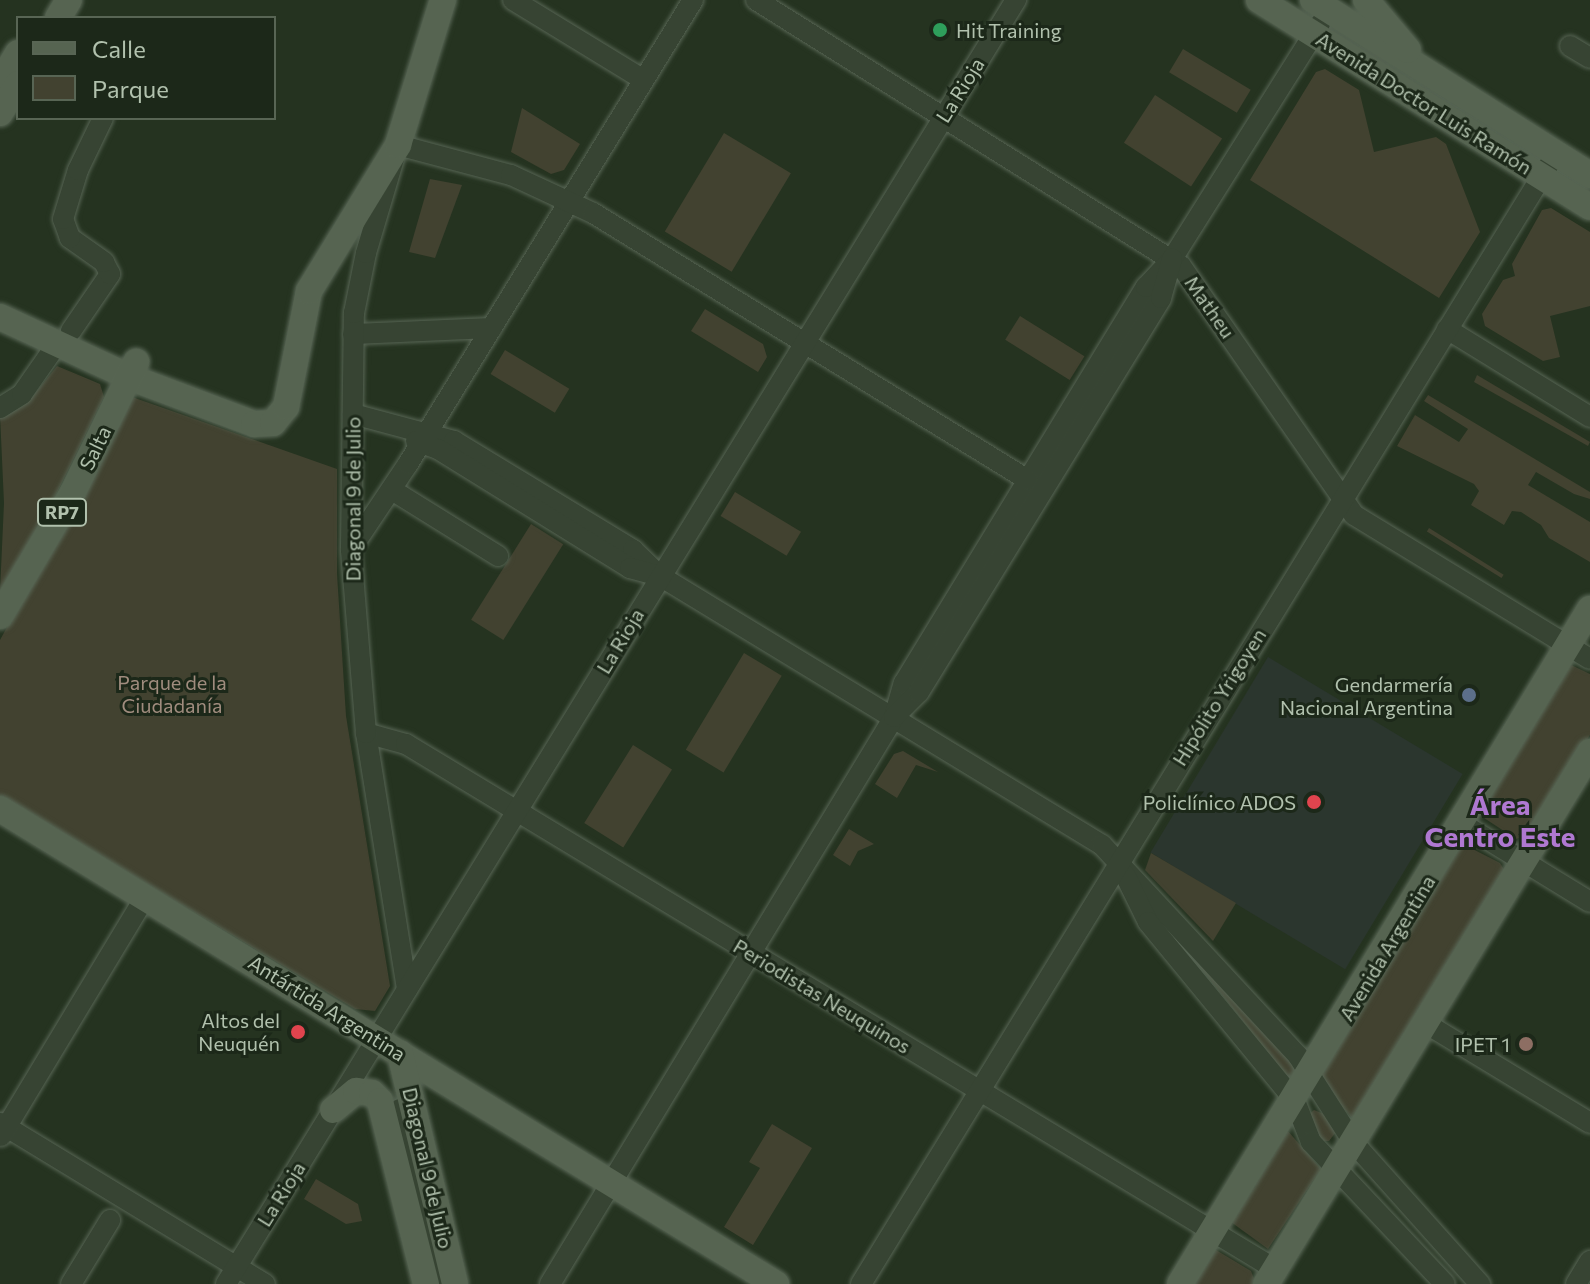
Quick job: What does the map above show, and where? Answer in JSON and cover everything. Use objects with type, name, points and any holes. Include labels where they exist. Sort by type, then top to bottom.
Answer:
[{"type":"main road","name":"Avenida Doctor Luis Ramón","points":[[1259,0],[1590,207]]},
{"type":"main road","points":[[1366,0],[1446,84]]},
{"type":"main road","name":"Avenida Doctor Luis Ramón","points":[[1324,3],[1590,175]]},
{"type":"main road","name":"Diagonal 9 de Julio","points":[[398,145],[444,6]]},
{"type":"main road","points":[[0,83],[16,56]]},
{"type":"main road","points":[[0,113],[16,87]]},
{"type":"main road","points":[[0,297],[64,337],[254,424],[266,425],[279,418],[315,276],[398,145]]},
{"type":"main road","points":[[0,317],[64,337]]},
{"type":"main road","name":"Salta","points":[[0,616],[72,494],[133,369]]},
{"type":"main road","name":"Avenida Argentina","points":[[1180,1284],[1295,1101],[1310,1064],[1461,823],[1579,653],[1590,609]]},
{"type":"main road","points":[[1270,1277],[1590,752]]},
{"type":"main road","name":"Antártida Argentina","points":[[0,809],[776,1284]]},
{"type":"main road","name":"Diagonal 9 de Julio","points":[[400,1053],[399,1109],[426,1284]]},
{"type":"main road","name":"Diagonal 9 de Julio","points":[[333,1110],[345,1096],[362,1090],[399,1109],[455,1284]]},
{"type":"street","points":[[513,0],[644,80]]},
{"type":"street","points":[[351,549],[392,490],[693,0]]},
{"type":"street","name":"Matheu","points":[[756,0],[1172,259],[1189,275],[1341,500],[1371,528],[1579,653]]},
{"type":"street","name":"La Rioja","points":[[232,1275],[803,341],[1016,0]]},
{"type":"street","points":[[894,717],[904,683],[1146,287],[1172,259],[1314,35],[1324,3]]},
{"type":"street","points":[[1570,46],[1590,58]]},
{"type":"street","points":[[0,408],[22,394],[110,274],[104,262],[70,238],[63,219],[78,170],[102,120]]},
{"type":"street","points":[[398,145],[511,175],[569,202],[1028,480]]},
{"type":"street","name":"Diagonal 9 de Julio","points":[[398,145],[363,263],[353,334],[351,549],[366,733],[407,989]]},
{"type":"street","name":"Hipólito Yrigoyen","points":[[861,1284],[1556,153]]},
{"type":"street","points":[[550,1284],[894,717],[919,692],[1152,311],[1167,285],[1172,259]]},
{"type":"street","points":[[353,334],[492,328]]},
{"type":"street","points":[[1447,329],[1590,417]]},
{"type":"street","points":[[353,420],[454,441],[633,550],[660,576],[1084,833],[1119,860],[1310,1064],[1353,1142],[1480,1284]]},
{"type":"street","points":[[392,490],[498,556]]},
{"type":"street","name":"Periodistas Neuquinos","points":[[366,733],[397,739],[516,810],[1213,1232],[1270,1277]]},
{"type":"street","points":[[1461,823],[1590,902]]},
{"type":"street","points":[[1119,860],[1148,922],[1295,1101],[1305,1134],[1445,1284]]},
{"type":"street","points":[[146,896],[2,1129],[232,1275],[265,1284]]},
{"type":"street","points":[[1425,1023],[1590,1123]]},
{"type":"street","points":[[399,1109],[441,1284]]},
{"type":"street","points":[[71,1284],[110,1220]]},
{"type":"street","points":[[1576,1284],[1590,1261]]},
{"type":"shaded area","name":"Policlínico ADOS","points":[[1268,657],[1463,774],[1345,969],[1151,852]]},
{"type":"green space","points":[[1183,49],[1251,90],[1237,113],[1169,72]]},
{"type":"green space","points":[[1325,69],[1359,90],[1374,152],[1436,137],[1446,144],[1480,232],[1439,298],[1250,180],[1316,72]]},
{"type":"green space","points":[[1155,95],[1222,139],[1191,186],[1124,143]]},
{"type":"green space","points":[[522,108],[580,144],[564,170],[551,174],[511,152]]},
{"type":"green space","points":[[724,133],[791,173],[732,272],[665,232]]},
{"type":"green space","points":[[430,179],[462,185],[435,258],[409,252]]},
{"type":"green space","points":[[1551,208],[1590,232],[1590,306],[1550,316],[1560,357],[1543,361],[1485,326],[1482,314],[1503,280],[1515,276],[1512,264],[1542,210]]},
{"type":"green space","points":[[705,309],[763,344],[767,357],[758,372],[691,331]]},
{"type":"green space","points":[[1020,316],[1084,356],[1070,380],[1005,340]]},
{"type":"green space","points":[[505,350],[569,389],[555,413],[491,374]]},
{"type":"green space","points":[[57,366],[100,384],[104,397],[51,505],[0,591],[4,503],[0,415],[28,402]]},
{"type":"green space","points":[[1477,375],[1590,442],[1588,446],[1474,382]]},
{"type":"green space","points":[[1428,395],[1590,492],[1590,499],[1574,494],[1536,472],[1528,485],[1590,522],[1590,562],[1549,538],[1541,525],[1521,512],[1512,511],[1504,525],[1471,505],[1479,491],[1474,484],[1397,446],[1415,415],[1459,442],[1468,429],[1424,401]]},
{"type":"green space","name":"Parque de la Ciudadanía","points":[[132,397],[337,469],[337,574],[346,716],[390,986],[375,1011],[355,1009],[0,796],[0,640]]},
{"type":"green space","points":[[735,492],[801,532],[787,556],[721,516]]},
{"type":"green space","points":[[531,524],[563,544],[503,640],[471,620]]},
{"type":"green space","points":[[1429,528],[1504,575],[1502,578],[1427,531]]},
{"type":"green space","points":[[744,653],[782,676],[724,773],[686,750]]},
{"type":"green space","points":[[1569,664],[1590,674],[1590,735],[1529,835],[1516,839],[1478,814]]},
{"type":"green space","points":[[633,745],[672,769],[623,847],[584,823]]},
{"type":"green space","points":[[903,751],[938,772],[916,765],[897,798],[875,784],[894,754]]},
{"type":"green space","points":[[849,829],[874,844],[858,851],[850,866],[833,855]]},
{"type":"green space","points":[[1461,843],[1500,863],[1505,871],[1353,1119],[1322,1084],[1322,1071]]},
{"type":"green space","points":[[1151,853],[1236,903],[1213,941],[1145,870]]},
{"type":"green space","points":[[1153,908],[1298,1066],[1289,1079]]},
{"type":"green space","points":[[1314,1110],[1324,1114],[1336,1132],[1329,1141],[1322,1141],[1306,1117]]},
{"type":"green space","points":[[772,1124],[812,1148],[753,1245],[724,1227],[760,1168],[749,1162]]},
{"type":"green space","points":[[1287,1130],[1321,1169],[1268,1249],[1231,1222]]},
{"type":"green space","points":[[316,1179],[358,1204],[362,1221],[346,1224],[304,1199]]},
{"type":"green space","points":[[1216,1250],[1251,1271],[1256,1284],[1186,1284],[1209,1251]]},
{"type":"place","name":"Hit Training","points":[[940,30]]},
{"type":"place","name":"Gendarmería Nacional Argentina","points":[[1469,695]]},
{"type":"place","name":"Policlínico ADOS","points":[[1314,802]]},
{"type":"place","name":"Altos del Neuquén","points":[[298,1032]]},
{"type":"place","name":"IPET 1","points":[[1526,1044]]},
{"type":"district","name":"Área Centro Este","points":[[1500,820]]}]
